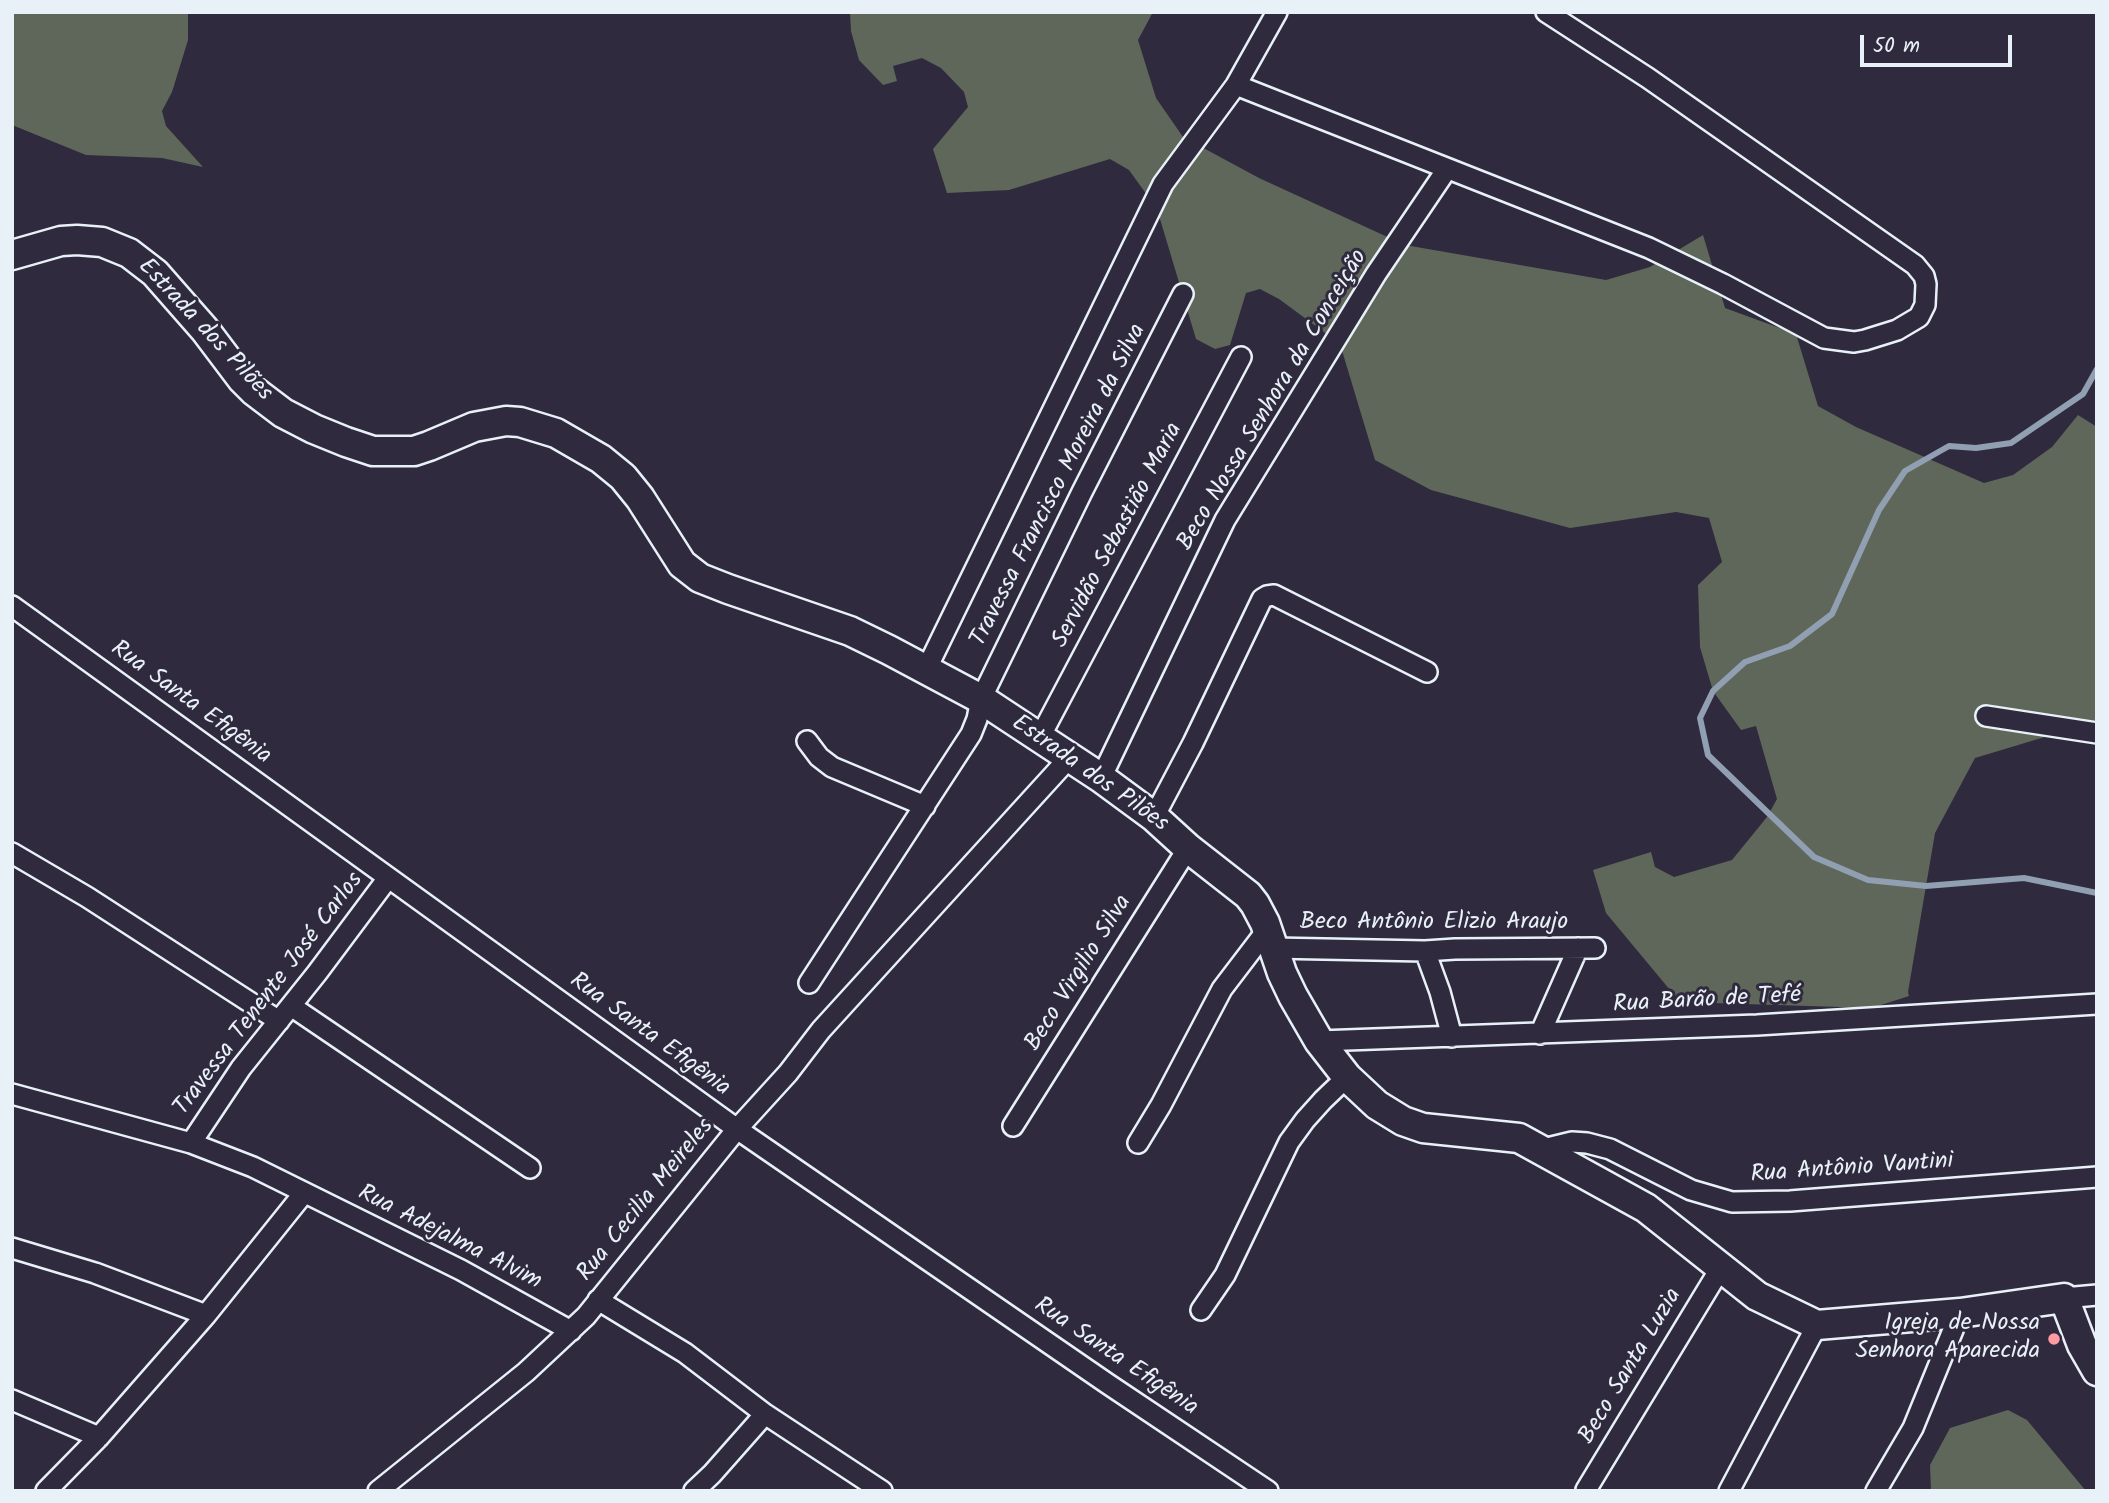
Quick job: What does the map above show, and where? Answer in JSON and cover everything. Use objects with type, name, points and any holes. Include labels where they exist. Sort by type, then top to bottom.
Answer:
[{"type":"street","points":[[926,670],[1163,184],[1236,85],[1277,12]]},
{"type":"street","points":[[1236,85],[1650,248],[1824,338],[1846,342],[1865,340],[1898,330],[1919,317],[1925,305],[1926,284],[1924,276],[1915,265],[1647,78],[1546,12]]},
{"type":"street","name":"Beco Nossa Senhora da Conceição","points":[[1101,778],[1224,520],[1376,274],[1447,169]]},
{"type":"street","name":"Estrada dos Pilões","points":[[12,255],[61,241],[77,240],[102,242],[129,253],[155,273],[254,391],[283,413],[314,429],[373,451],[414,450],[474,427],[506,421],[520,422],[556,433],[601,459],[623,477],[640,498],[682,564],[699,578],[850,631],[981,699],[1101,778],[1154,817],[1188,848],[1248,895],[1255,904],[1293,996],[1319,1041],[1347,1077],[1377,1105],[1403,1121],[1423,1128],[1519,1138],[1646,1208],[1757,1296],[1817,1325]]},
{"type":"street","name":"Travessa Francisco Moreira da Silva","points":[[809,983],[971,734],[981,699],[1183,294]]},
{"type":"street","name":"Servidão Sebastião Maria","points":[[1040,737],[1241,357]]},
{"type":"street","points":[[1154,817],[1262,599],[1267,596],[1274,595],[1427,673]]},
{"type":"street","name":"Rua Santa Efigênia","points":[[12,606],[737,1129],[1268,1491]]},
{"type":"street","points":[[1986,716],[2097,733]]},
{"type":"street","points":[[807,741],[832,767],[925,806]]},
{"type":"street","name":"Rua Cecilia Meireles","points":[[377,1491],[526,1372],[571,1331],[821,1030],[1069,758]]},
{"type":"street","name":"Beco Virgilio Silva","points":[[1013,1126],[1188,848]]},
{"type":"street","points":[[12,853],[285,1014],[530,1168]]},
{"type":"street","name":"Travessa Tenente José Carlos","points":[[191,1143],[241,1068],[388,878]]},
{"type":"street","points":[[1138,1143],[1222,989],[1270,939]]},
{"type":"street","name":"Beco Antônio Elizio Araujo","points":[[1270,939],[1425,951],[1587,948],[1540,1034]]},
{"type":"street","points":[[1425,951],[1452,1037]]},
{"type":"street","name":"Rua Barão de Tefé","points":[[1319,1041],[1770,1025],[2097,1004]]},
{"type":"street","points":[[1201,1310],[1225,1275],[1289,1142],[1305,1120],[1347,1077]]},
{"type":"street","name":"Rua Adejalma Alvim","points":[[12,1094],[191,1143],[253,1167],[461,1270],[571,1331]]},
{"type":"street","name":"Rua Antônio Vantini","points":[[1539,1150],[1572,1142],[1611,1149],[1691,1190],[1732,1202],[1790,1201],[2097,1177]]},
{"type":"street","points":[[46,1491],[99,1437],[206,1315],[304,1193]]},
{"type":"street","points":[[12,1248],[95,1273],[206,1315]]},
{"type":"street","name":"Beco Santa Luzia","points":[[1586,1490],[1720,1269]]},
{"type":"street","points":[[1729,1491],[1817,1325],[1960,1313],[2097,1294]]},
{"type":"street","points":[[2064,1298],[2082,1345],[2097,1371]]},
{"type":"street","points":[[598,1300],[685,1353],[765,1414],[881,1491]]},
{"type":"street","points":[[1876,1491],[1913,1428],[1960,1313]]},
{"type":"street","points":[[12,1400],[99,1437]]},
{"type":"street","points":[[694,1491],[765,1414]]},
{"type":"green space","points":[[12,12],[188,12],[188,40],[172,92],[162,111],[166,126],[203,167],[162,158],[86,155],[12,125]]},
{"type":"green space","points":[[850,12],[1153,12],[1138,40],[1156,98],[1183,137],[1259,178],[1405,245],[1606,280],[1650,267],[1703,235],[1725,308],[1796,334],[1818,406],[1856,427],[1984,483],[2013,475],[2052,447],[2078,415],[2097,427],[2097,742],[2068,730],[1975,758],[1935,833],[1909,996],[1872,1008],[1680,1002],[1606,913],[1593,870],[1651,852],[1655,867],[1674,877],[1732,860],[1767,817],[1777,799],[1756,726],[1741,730],[1713,691],[1700,647],[1698,585],[1722,562],[1709,518],[1676,512],[1570,528],[1431,490],[1375,460],[1340,344],[1279,299],[1260,289],[1246,293],[1230,345],[1215,349],[1196,339],[1157,209],[1129,170],[1110,159],[1009,190],[947,193],[933,149],[968,107],[964,92],[941,68],[922,58],[893,66],[897,81],[883,85],[859,60],[851,31]]},
{"type":"green space","points":[[2008,1410],[2027,1420],[2086,1491],[1931,1491],[1930,1465],[1950,1428]]},
{"type":"waterway","points":[[2097,369],[2083,394],[2011,443],[1976,448],[1949,446],[1905,471],[1879,510],[1832,614],[1790,646],[1745,662],[1713,691],[1700,718],[1708,755],[1814,857],[1868,880],[1926,886],[2024,878],[2097,893]]},
{"type":"place","name":"Igreja de Nossa Senhora Aparecida","points":[[2054,1339]]}]
